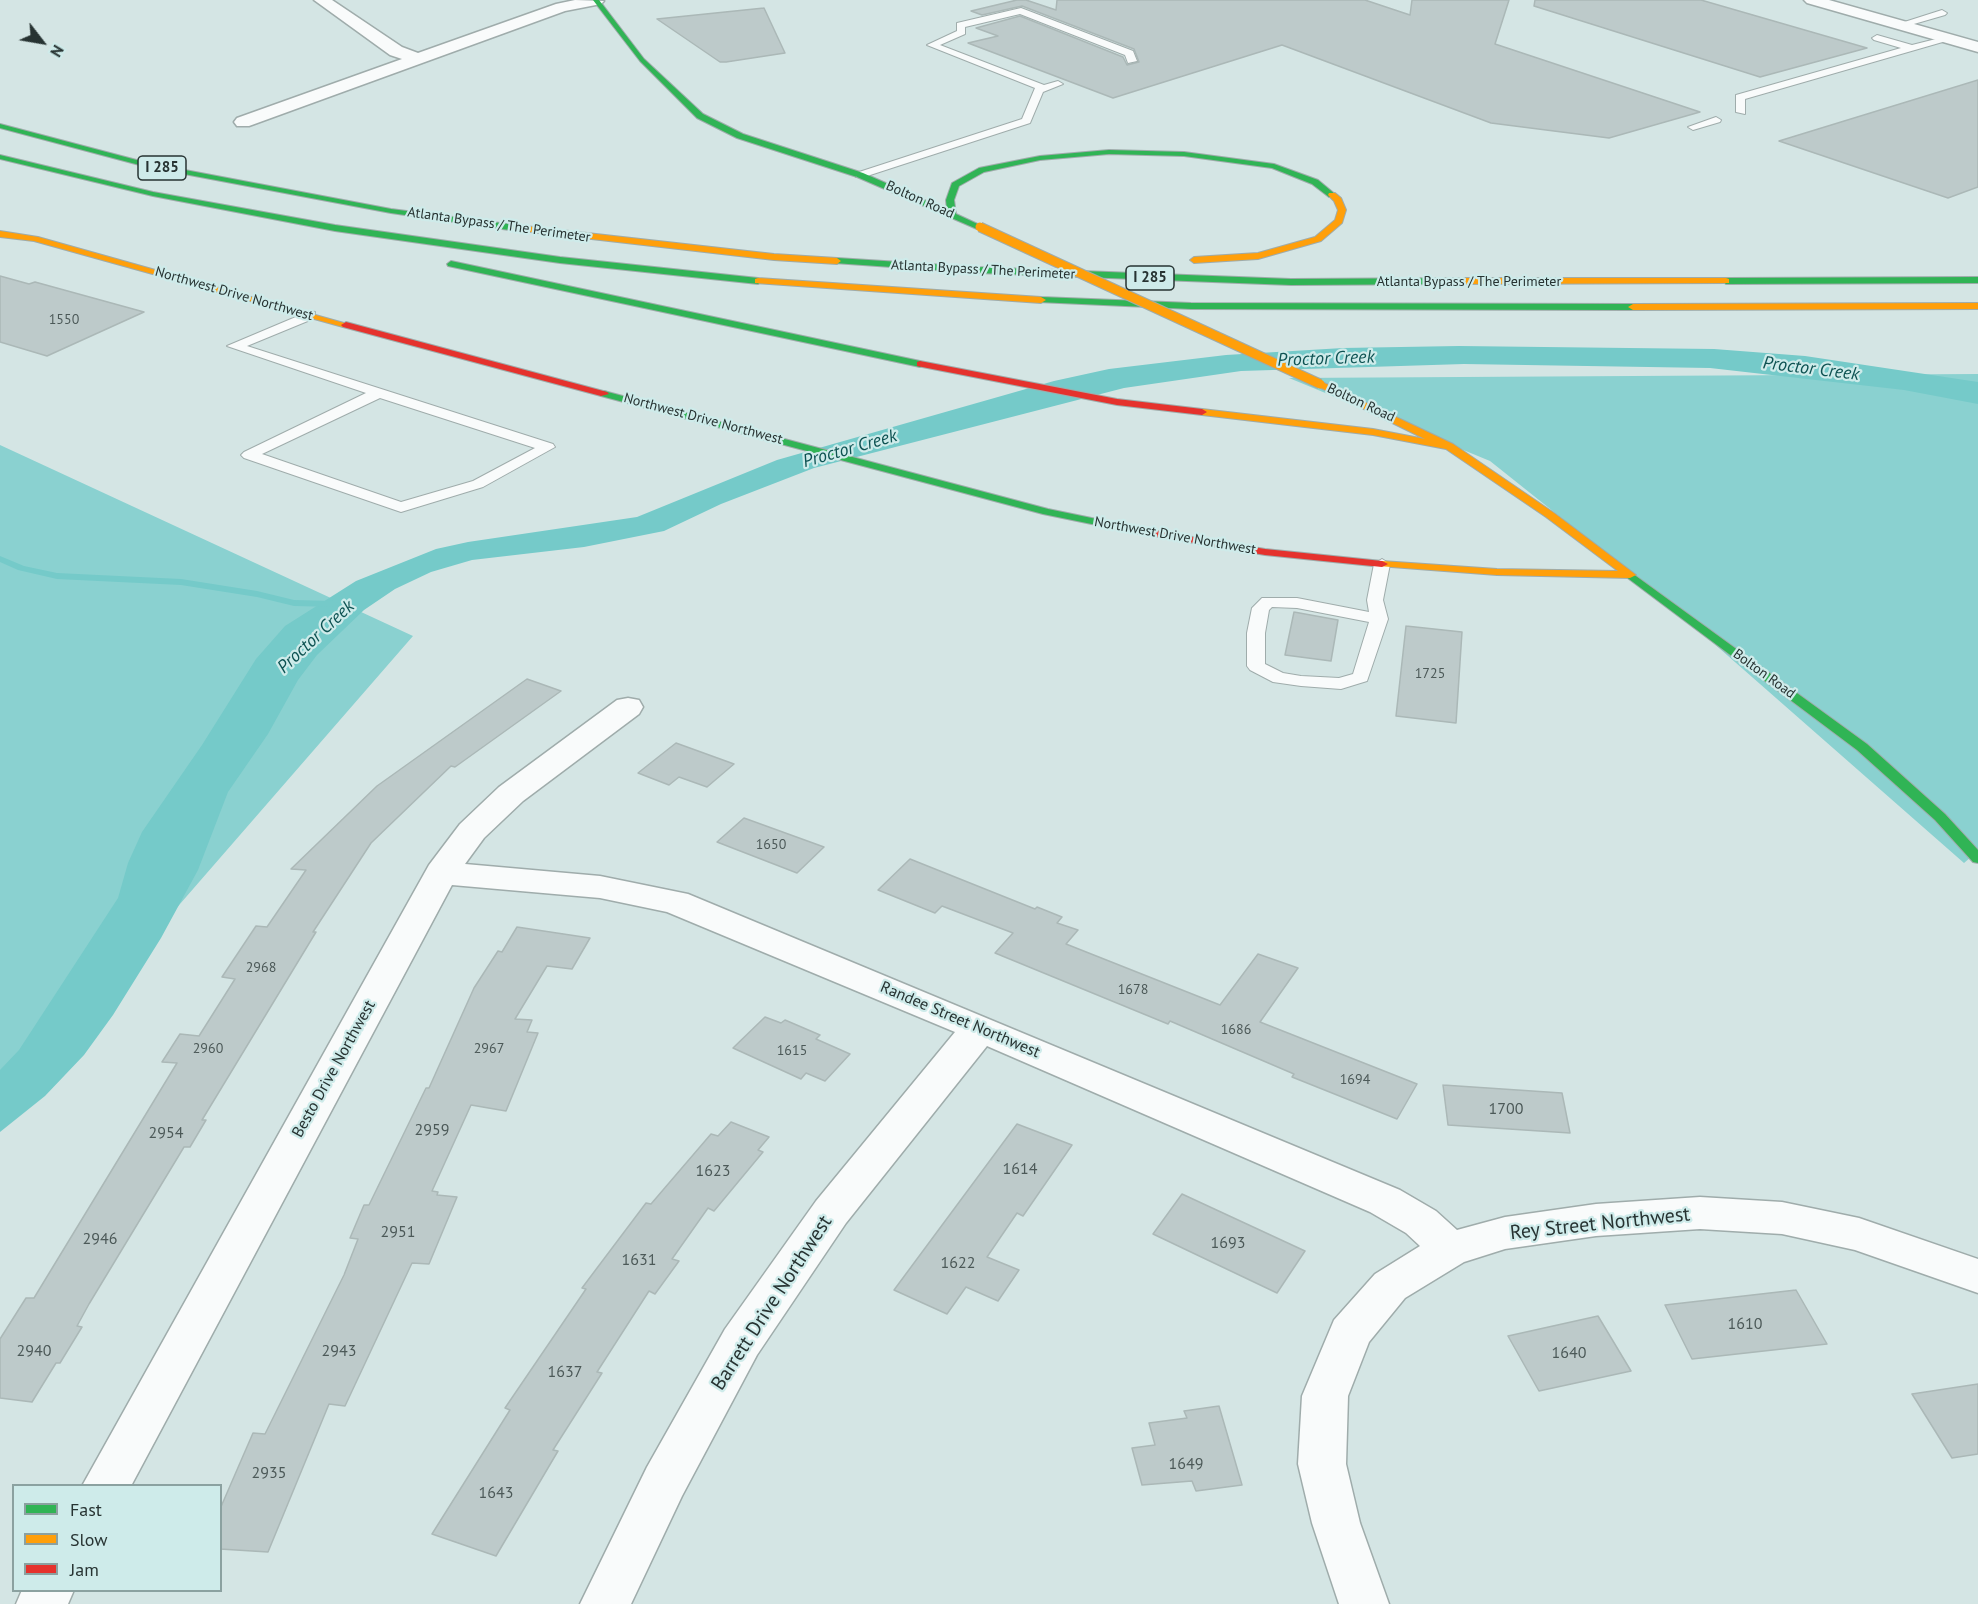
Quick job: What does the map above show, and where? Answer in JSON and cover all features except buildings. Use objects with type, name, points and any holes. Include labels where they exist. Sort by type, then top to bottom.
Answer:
[{"type":"main road","name":"Bolton Road","points":[[596,0],[642,60],[700,116],[740,135],[860,175],[980,227],[1449,446],[1550,515],[1862,747],[1940,817],[1978,859]]},
{"type":"main road","name":"Atlanta Bypass / The Perimeter","points":[[0,126],[147,165],[326,200],[481,224],[668,246],[978,270],[1303,282],[1978,280]]},
{"type":"main road","points":[[952,215],[950,200],[955,185],[982,170],[1016,161],[1057,156],[1133,152],[1215,156],[1274,166],[1316,182],[1330,191],[1338,200],[1341,210],[1340,221],[1318,239],[1290,249],[1258,256],[1180,261]]},
{"type":"main road","name":"Atlanta Bypass / The Perimeter","points":[[0,156],[131,189],[335,228],[486,251],[773,282],[1069,301],[1348,308],[1978,306]]},
{"type":"main road","points":[[326,200],[695,234]]},
{"type":"main road","points":[[335,228],[416,255]]},
{"type":"main road","name":"Northwest Drive Northwest","points":[[0,234],[35,239],[1047,512],[1155,534],[1266,552],[1382,564],[1497,572],[1630,575]]},
{"type":"main road","points":[[1007,255],[1087,258]]},
{"type":"main road","points":[[438,261],[482,273],[1117,402],[1373,432],[1449,446]]},
{"type":"street","points":[[322,0],[396,51],[418,58]]},
{"type":"street","points":[[243,122],[562,7],[596,0]]},
{"type":"street","points":[[1812,0],[1978,47]]},
{"type":"street","name":"Besto Drive Northwest","points":[[107,1484],[441,873],[472,831],[511,794],[628,707]]},
{"type":"street","name":"Randee Street Northwest","points":[[441,873],[600,887],[676,902],[980,1028],[1385,1201],[1421,1222],[1450,1249]]},
{"type":"street","name":"Barrett Drive Northwest","points":[[605,1604],[664,1482],[741,1342],[831,1212],[980,1028]]},
{"type":"street","name":"Rey Street Northwest","points":[[1364,1604],[1336,1523],[1322,1464],[1325,1396],[1350,1333],[1390,1286],[1450,1249],[1505,1233],[1585,1221],[1700,1213],[1782,1218],[1859,1234],[1978,1276]]},
{"type":"lane","points":[[1043,88],[932,45],[962,32],[960,25],[1022,11],[1130,53],[1132,61]]},
{"type":"lane","points":[[1900,25],[1942,14]]},
{"type":"lane","points":[[1876,38],[1912,48]]},
{"type":"lane","points":[[1741,112],[1740,97],[1948,39]]},
{"type":"lane","points":[[860,175],[1026,121],[1039,90],[1058,84]]},
{"type":"lane","points":[[1713,135],[1693,128],[1716,120]]},
{"type":"lane","points":[[310,315],[234,346],[548,447],[478,484],[401,507],[249,455],[378,393]]},
{"type":"lane","points":[[1379,619],[1297,603],[1268,602],[1261,608],[1256,633],[1256,666],[1280,678],[1301,681],[1341,684],[1362,677],[1379,619],[1376,600],[1382,564]]},
{"type":"shaded area","points":[[1978,374],[1978,851],[1964,863],[1662,598],[1490,461],[1289,378]]},
{"type":"shaded area","points":[[0,445],[413,636],[0,1111]]},
{"type":"water","name":"Proctor Creek","points":[[1459,346],[1714,349],[1805,356],[1978,382],[1978,404],[1904,390],[1710,368],[1464,364],[1241,371],[1124,388],[814,468],[721,504],[664,531],[584,547],[472,560],[431,572],[395,589],[364,610],[317,655],[298,680],[268,734],[228,792],[198,870],[161,938],[113,1015],[84,1055],[45,1096],[0,1132],[0,1070],[19,1050],[118,898],[128,863],[142,832],[202,745],[256,659],[285,626],[356,581],[436,549],[468,542],[637,517],[777,460],[1054,381],[1109,369],[1226,355],[1343,348]]},
{"type":"waterway","name":"Proctor Creek","points":[[0,559],[21,568],[57,576],[181,582],[257,594],[294,603],[334,604]]},
{"type":"traffic: fast","points":[[596,0],[642,60],[700,116],[740,136],[860,175],[980,227]]},
{"type":"traffic: fast","points":[[0,126],[147,165],[391,211],[516,228]]},
{"type":"traffic: fast","points":[[952,215],[950,200],[955,185],[982,170],[1040,158],[1109,152],[1184,154],[1274,166],[1315,182],[1332,195]]},
{"type":"traffic: fast","points":[[0,157],[153,194],[335,228],[560,260],[758,281]]},
{"type":"traffic: fast","points":[[837,261],[978,270],[1291,282],[1463,281]]},
{"type":"traffic: fast","points":[[451,264],[920,364]]},
{"type":"traffic: fast","points":[[1726,281],[1978,280]]},
{"type":"traffic: fast","points":[[1041,300],[1191,306],[1348,308],[1633,307]]},
{"type":"traffic: fast","points":[[604,394],[1047,512],[1145,532]]},
{"type":"traffic: fast","points":[[1629,574],[1862,747],[1940,817],[1978,859]]},
{"type":"traffic: slow","points":[[1194,260],[1258,256],[1318,239],[1339,221],[1342,210],[1338,200],[1332,195]]},
{"type":"traffic: slow","points":[[980,227],[1320,384]]},
{"type":"traffic: slow","points":[[516,228],[774,257],[837,261]]},
{"type":"traffic: slow","points":[[0,234],[35,239],[346,325]]},
{"type":"traffic: slow","points":[[758,281],[1041,300]]},
{"type":"traffic: slow","points":[[1463,281],[1726,281]]},
{"type":"traffic: slow","points":[[1633,307],[1978,306]]},
{"type":"traffic: slow","points":[[1320,384],[1449,446],[1550,515],[1629,574]]},
{"type":"traffic: slow","points":[[1202,412],[1373,432],[1449,446]]},
{"type":"traffic: slow","points":[[1382,564],[1497,572],[1630,575]]},
{"type":"traffic: jam","points":[[346,325],[604,394]]},
{"type":"traffic: jam","points":[[920,364],[1117,402],[1202,412]]},
{"type":"traffic: jam","points":[[1145,532],[1265,552],[1382,564]]}]
